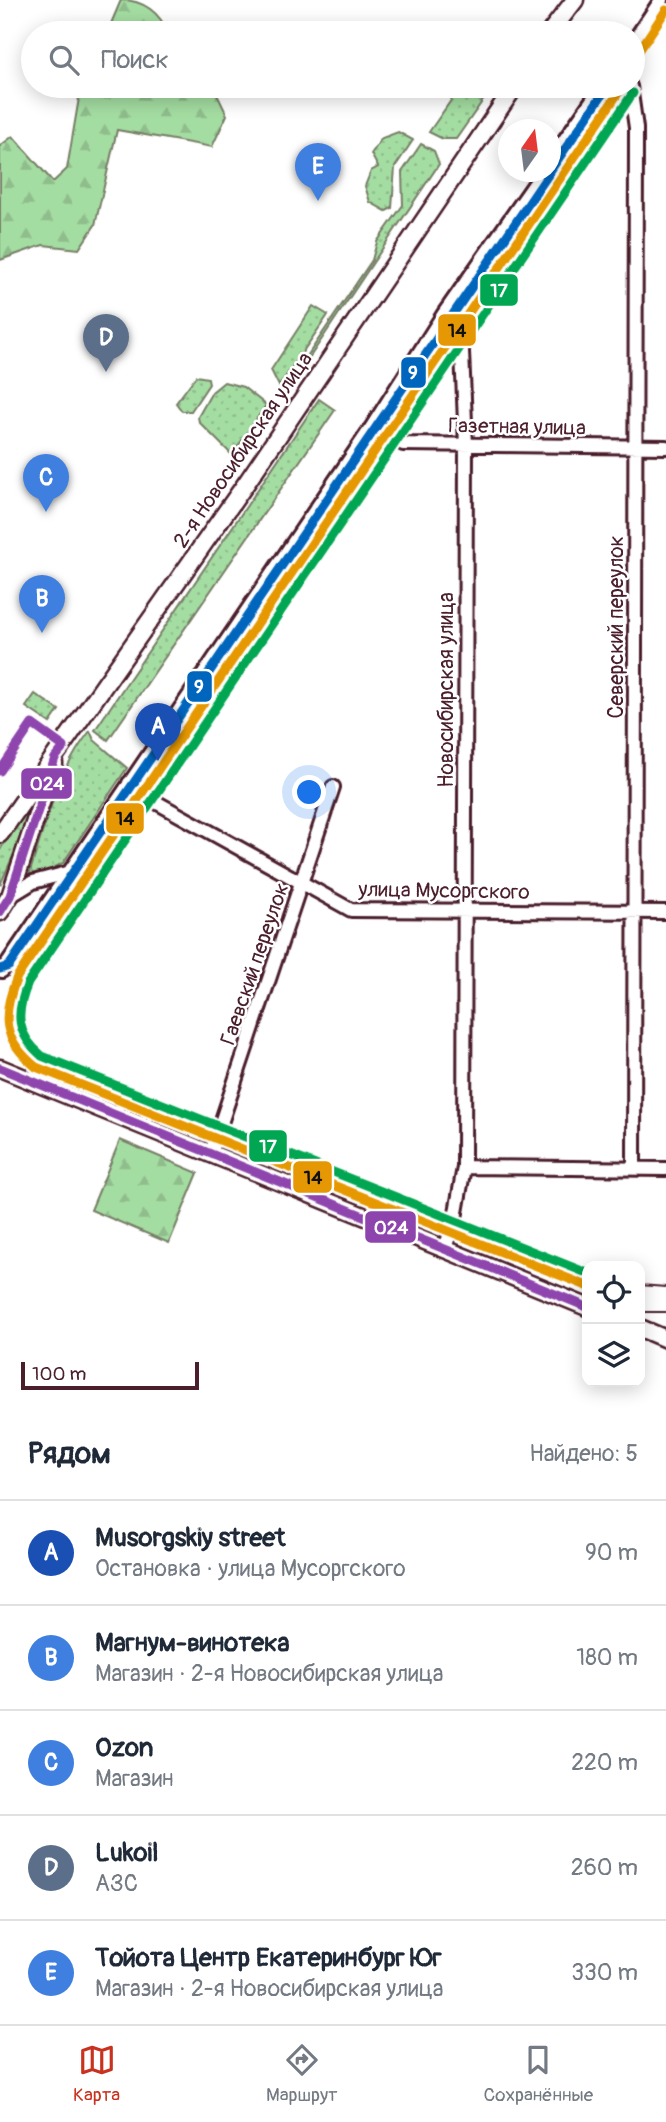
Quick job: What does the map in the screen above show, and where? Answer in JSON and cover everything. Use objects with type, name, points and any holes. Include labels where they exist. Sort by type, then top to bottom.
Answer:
[{"type":"main road","points":[[556,21],[568,0]]},
{"type":"main road","points":[[559,21],[575,0]]},
{"type":"main road","name":"2-я Новосибирская улица","points":[[0,834],[33,783],[55,758],[254,472],[507,98]]},
{"type":"main road","points":[[0,912],[10,897],[55,758]]},
{"type":"main road","points":[[0,1068],[582,1305]]},
{"type":"main road","points":[[645,1330],[666,1339]]},
{"type":"street","points":[[645,24],[661,0]]},
{"type":"street","points":[[561,147],[595,98]]},
{"type":"street","name":"Северский переулок","points":[[632,98],[636,128],[634,1168]]},
{"type":"street","points":[[2,971],[373,425],[443,315],[536,182]]},
{"type":"street","name":"Новосибирская улица","points":[[443,315],[461,328],[467,446],[464,1167],[454,1224],[445,1248]]},
{"type":"street","name":"Газетная улица","points":[[373,425],[403,444],[666,447]]},
{"type":"street","name":"улица Мусоргского","points":[[129,783],[303,885],[351,910],[463,913],[666,912]]},
{"type":"street","name":"Гаевский переулок","points":[[211,1153],[303,885],[333,788]]},
{"type":"street","points":[[10,897],[33,882],[67,873]]},
{"type":"street","points":[[464,1167],[666,1169]]},
{"type":"green space","points":[[121,0],[144,5],[162,21],[112,21]]},
{"type":"green space","points":[[79,98],[219,98],[227,115],[212,147],[117,130],[95,225],[79,249],[43,245],[0,260],[0,146],[13,136],[53,182],[67,169]]},
{"type":"green space","points":[[453,98],[485,98],[456,139],[443,139],[429,132]]},
{"type":"green space","points":[[398,132],[413,140],[395,167],[392,208],[386,211],[370,202],[365,186],[371,171],[378,167],[371,154],[382,138]]},
{"type":"green space","points":[[421,144],[434,151],[439,164],[291,385],[287,386],[372,260],[377,242],[403,205],[402,172]]},
{"type":"green space","points":[[313,306],[328,315],[279,386],[271,370]]},
{"type":"green space","points":[[196,376],[208,378],[209,384],[191,411],[182,411],[176,403]]},
{"type":"green space","points":[[224,382],[243,387],[266,405],[232,455],[199,422],[198,417],[212,392]]},
{"type":"green space","points":[[319,399],[335,410],[108,740],[95,730]]},
{"type":"green space","points":[[35,694],[59,710],[50,723],[26,707]]},
{"type":"green space","points":[[90,731],[94,740],[127,768],[63,863],[48,871],[29,875],[60,782]]},
{"type":"green space","points":[[42,778],[28,823],[0,885],[0,850]]},
{"type":"green space","points":[[120,1140],[198,1173],[169,1243],[91,1210]]},
{"type":"tram line","points":[[645,1285],[666,1287]]},
{"type":"tram line","points":[[645,1312],[666,1312]]},
{"type":"transit line","name":"14","points":[[645,42],[666,10]]},
{"type":"transit line","name":"9","points":[[561,155],[600,98]]},
{"type":"transit line","name":"14","points":[[582,1284],[36,1067],[16,1047],[7,1016],[17,977],[615,98]]},
{"type":"transit line","name":"17","points":[[582,1271],[42,1056],[27,1040],[20,1023],[20,1014],[28,983],[630,98]]},
{"type":"transit line","name":"9","points":[[0,969],[9,966],[543,182]]},
{"type":"transit line","name":"024","points":[[0,771],[32,724],[64,747],[55,758],[10,896],[0,912]]},
{"type":"transit line","name":"024","points":[[0,1068],[582,1305]]},
{"type":"place","name":"Тойота Центр Екатеринбург Юг","points":[[318,201]]},
{"type":"place","name":"Lukoil","points":[[106,372]]},
{"type":"place","name":"Ozon","points":[[46,512]]},
{"type":"place","name":"Магнум-винотека","points":[[42,633]]},
{"type":"place","name":"Musorgskiy street","points":[[158,761]]}]
